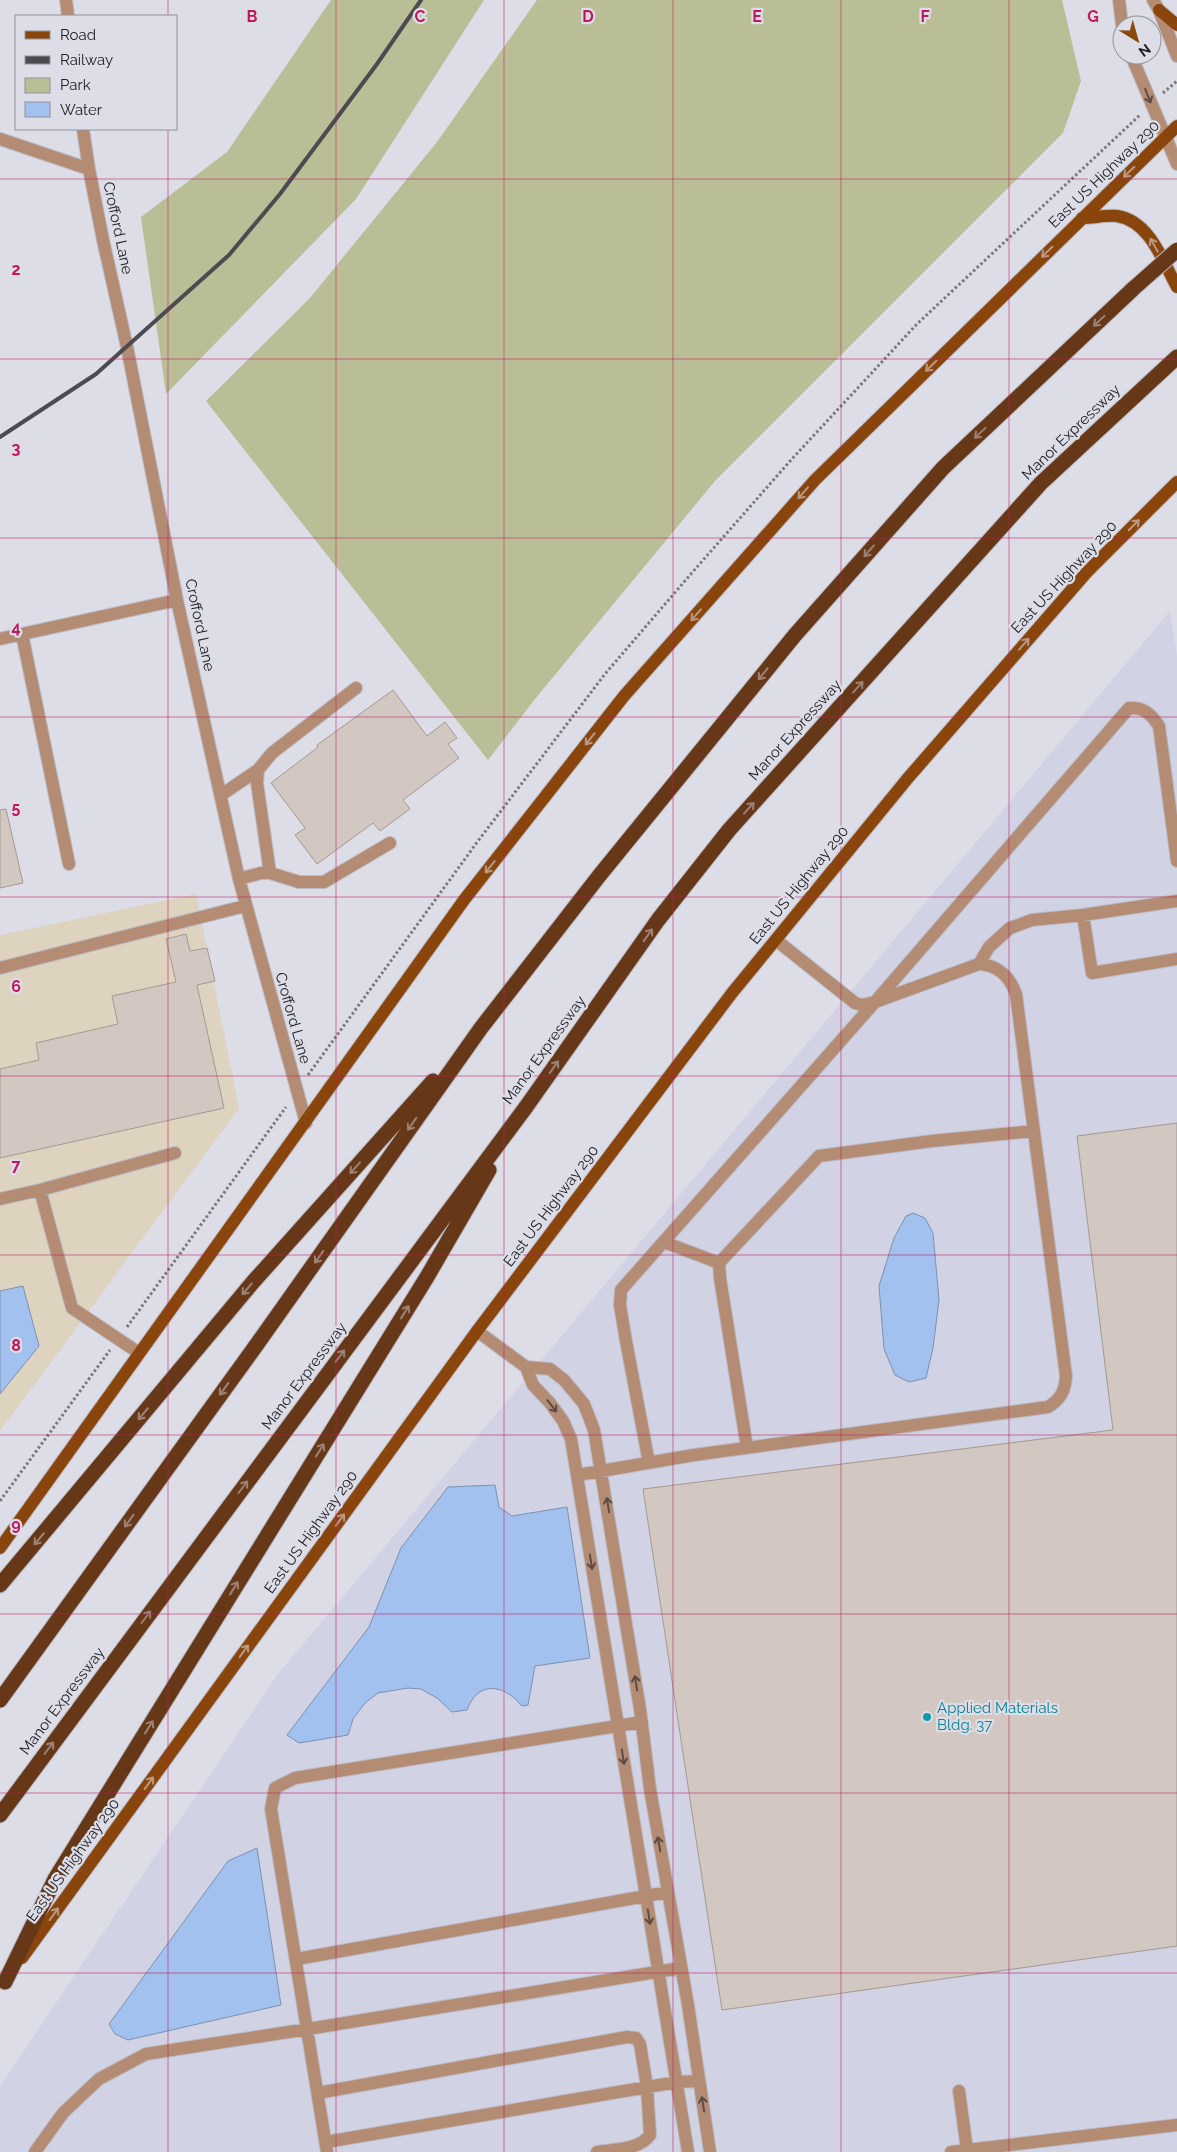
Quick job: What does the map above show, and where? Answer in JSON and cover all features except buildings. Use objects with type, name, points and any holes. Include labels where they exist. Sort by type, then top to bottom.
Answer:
[{"type":"highway","points":[[0,1700],[255,1347],[481,1028],[599,876],[794,636],[943,468],[1134,288],[1177,250]]},
{"type":"highway","name":"Manor Expressway","points":[[0,1815],[526,1107],[658,920],[729,830],[1041,483],[1174,359]]},
{"type":"highway","points":[[0,1585],[254,1282],[481,1028]]},
{"type":"highway","points":[[2,1986],[55,1879],[427,1277],[526,1107]]},
{"type":"main road","points":[[1156,5],[1177,25]]},
{"type":"main road","name":"East US Highway 290","points":[[0,1548],[464,900],[624,696],[815,480],[1177,126]]},
{"type":"main road","points":[[1082,218],[1117,216],[1133,222],[1149,236],[1177,287]]},
{"type":"main road","name":"East US Highway 290","points":[[2,1986],[477,1331],[732,993],[908,778],[1081,579],[1177,482]]},
{"type":"street","points":[[66,0],[68,15]]},
{"type":"street","points":[[1119,0],[1121,15]]},
{"type":"street","points":[[1156,5],[1177,56]]},
{"type":"street","points":[[1135,65],[1164,138],[1177,164]]},
{"type":"street","name":"Crofford Lane","points":[[83,130],[89,169],[127,347],[177,600],[220,795],[245,906],[306,1122]]},
{"type":"street","points":[[0,139],[89,169]]},
{"type":"street","points":[[0,639],[177,600]]},
{"type":"street","points":[[22,634],[70,864]]},
{"type":"street","points":[[220,795],[258,770],[272,753],[356,688]]},
{"type":"street","points":[[649,1463],[626,1341],[620,1298],[621,1290],[875,1002],[1129,708],[1136,708],[1151,713],[1159,726],[1177,861]]},
{"type":"street","points":[[258,770],[257,783],[270,872]]},
{"type":"street","points":[[239,879],[270,872],[299,882],[324,882],[390,844]]},
{"type":"street","points":[[979,964],[989,947],[1010,928],[1032,920],[1083,915],[1177,901]]},
{"type":"street","points":[[0,968],[245,906]]},
{"type":"street","points":[[1083,915],[1092,973],[1177,960]]},
{"type":"street","points":[[578,1475],[747,1448],[1048,1407],[1057,1401],[1065,1386],[1066,1376],[1034,1131],[1016,994],[1012,982],[997,968],[988,964],[979,964],[862,1005],[855,1003],[776,940]]},
{"type":"street","points":[[747,1448],[719,1262],[818,1156],[932,1141],[1034,1131]]},
{"type":"street","points":[[0,1199],[176,1154]]},
{"type":"street","points":[[40,1190],[72,1308],[139,1353]]},
{"type":"street","points":[[664,1242],[719,1262]]},
{"type":"street","points":[[477,1331],[526,1367],[550,1369],[575,1391],[590,1417],[602,1472],[642,1722],[650,1788],[710,2152]]},
{"type":"street","points":[[526,1367],[532,1385],[550,1403],[563,1421],[571,1439],[688,2152]]},
{"type":"street","points":[[642,1722],[295,1778],[275,1788],[271,1810],[327,2147],[677,2082],[699,2080]]},
{"type":"street","points":[[297,1959],[668,1892]]},
{"type":"street","points":[[35,2152],[63,2113],[98,2079],[146,2054],[681,1968]]},
{"type":"street","points":[[318,2093],[627,2037],[636,2038],[640,2044],[647,2088],[650,2135],[645,2142],[637,2146],[597,2152]]},
{"type":"street","points":[[959,2091],[967,2151]]},
{"type":"street","points":[[951,2152],[1177,2125]]},
{"type":"path","points":[[1111,142],[1177,81]]},
{"type":"shaded area","points":[[1170,611],[1177,655],[1177,2152],[0,2152],[0,2086],[278,1674]]},
{"type":"shaded area","points":[[196,894],[239,1108],[0,1431],[0,935]]},
{"type":"green space","points":[[331,0],[484,0],[356,199],[166,394],[141,217],[227,152]]},
{"type":"green space","points":[[537,0],[1062,0],[1081,81],[1063,133],[715,481],[535,699],[488,760],[206,401],[310,298],[437,142]]},
{"type":"water","points":[[913,1213],[925,1218],[933,1233],[939,1300],[933,1348],[926,1378],[909,1382],[895,1375],[884,1349],[879,1286],[894,1238],[906,1216]]},
{"type":"water","points":[[23,1286],[39,1346],[0,1394],[0,1291]]},
{"type":"water","points":[[495,1485],[499,1507],[512,1516],[567,1507],[590,1658],[535,1666],[528,1705],[522,1706],[507,1693],[492,1689],[484,1690],[478,1694],[472,1700],[467,1710],[452,1712],[437,1698],[421,1689],[408,1688],[378,1693],[365,1703],[353,1719],[348,1735],[299,1743],[287,1735],[369,1627],[401,1548],[448,1487]]},
{"type":"water","points":[[257,1848],[281,2005],[128,2040],[115,2034],[109,2024],[228,1861]]},
{"type":"railway","points":[[0,437],[96,374],[229,255],[280,194],[377,64],[421,0]]},
{"type":"place","name":"Applied Materials Bldg. 37","points":[[927,1717]]}]
